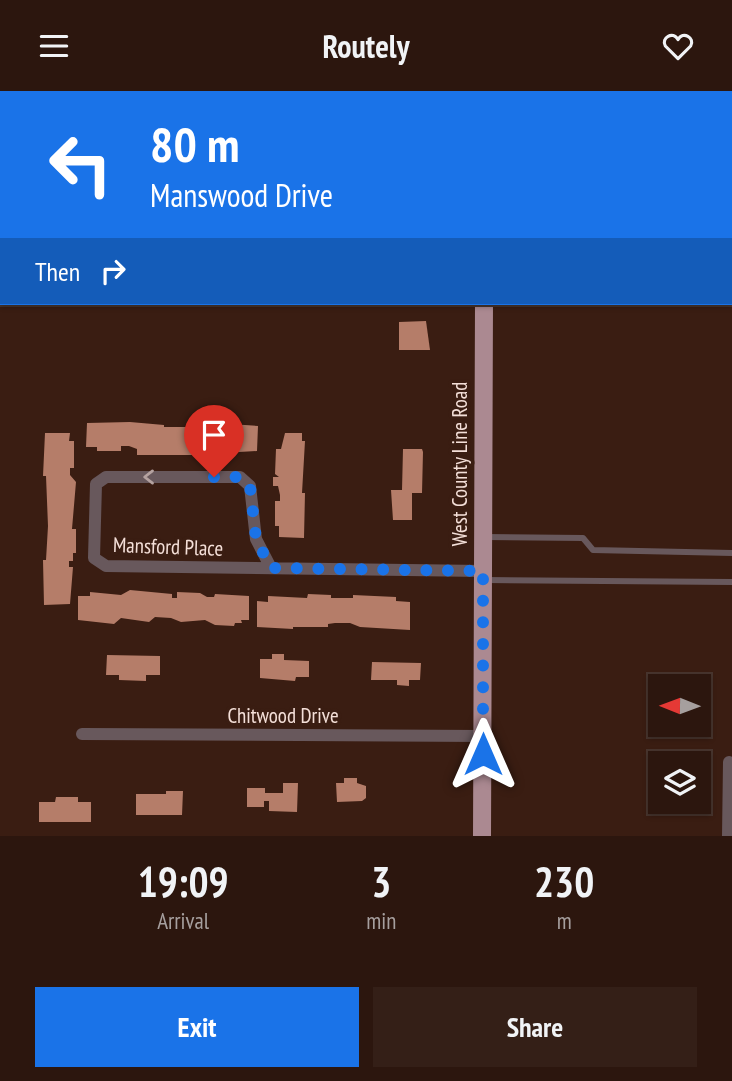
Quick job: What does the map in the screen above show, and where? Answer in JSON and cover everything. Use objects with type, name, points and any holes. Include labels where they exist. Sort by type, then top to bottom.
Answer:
[{"type":"main road","name":"West County Line Road","points":[[482,836],[484,305]]},
{"type":"street","name":"Mansford Place","points":[[106,477],[240,477],[250,486],[256,539],[271,568],[106,566],[94,558],[96,484],[106,477]]},
{"type":"street","points":[[271,568],[483,576]]},
{"type":"street","name":"Chitwood Drive","points":[[82,734],[483,736]]},
{"type":"street","points":[[727,836],[729,762]]},
{"type":"lane","points":[[483,537],[583,538],[593,551],[732,553]]},
{"type":"lane","points":[[483,576],[732,582]]},
{"type":"building","points":[[426,321],[430,350],[399,350],[399,322]]},
{"type":"building","points":[[130,422],[164,427],[214,427],[215,423],[258,426],[257,451],[222,453],[222,448],[215,448],[215,451],[207,451],[207,455],[137,455],[137,449],[129,446],[121,446],[121,451],[97,451],[97,447],[86,447],[87,423]]},
{"type":"building","points":[[45,433],[70,433],[69,441],[74,441],[74,468],[70,468],[70,475],[76,482],[72,529],[76,529],[76,553],[73,553],[73,561],[69,561],[69,567],[73,567],[70,604],[44,605],[43,560],[46,560],[48,526],[46,476],[43,476]]},
{"type":"building","points":[[285,433],[302,433],[302,441],[305,441],[302,493],[305,493],[304,538],[279,537],[279,526],[275,526],[275,501],[280,501],[278,486],[273,486],[273,477],[279,477],[275,474],[276,449],[281,449]]},
{"type":"building","points":[[403,449],[422,449],[422,493],[412,493],[412,520],[393,520],[391,490],[402,490]]},
{"type":"building","points":[[130,590],[172,594],[172,598],[177,598],[177,592],[200,593],[207,597],[214,597],[215,594],[249,596],[249,620],[241,620],[242,623],[235,623],[234,626],[215,625],[205,620],[181,622],[155,617],[149,622],[121,618],[114,624],[78,620],[78,596],[90,596],[90,592],[121,595]]},
{"type":"building","points":[[308,594],[331,595],[331,598],[353,598],[353,595],[396,597],[396,601],[410,602],[410,630],[360,627],[350,623],[293,629],[257,627],[257,601],[268,602],[268,596],[307,598]]},
{"type":"building","points":[[272,654],[284,654],[284,660],[309,661],[309,677],[296,677],[295,681],[260,678],[260,659],[272,659]]},
{"type":"building","points":[[107,655],[160,656],[160,675],[146,675],[146,681],[119,680],[119,675],[106,675]]},
{"type":"building","points":[[372,662],[421,663],[420,680],[409,680],[409,686],[397,685],[397,680],[371,680]]},
{"type":"building","points":[[344,778],[357,778],[357,783],[366,786],[366,798],[362,801],[337,802],[336,783],[344,783]]},
{"type":"building","points":[[283,783],[298,783],[297,812],[269,811],[269,801],[264,801],[264,807],[247,807],[247,788],[265,788],[265,793],[283,793]]},
{"type":"building","points":[[166,791],[183,791],[182,815],[136,815],[136,794],[166,794]]},
{"type":"building","points":[[56,797],[78,797],[78,802],[91,802],[91,822],[39,822],[39,802],[55,802]]},
{"type":"route","points":[[214,477],[240,477],[250,486],[253,501],[252,523],[256,539],[271,568],[483,571],[483,754]]}]
